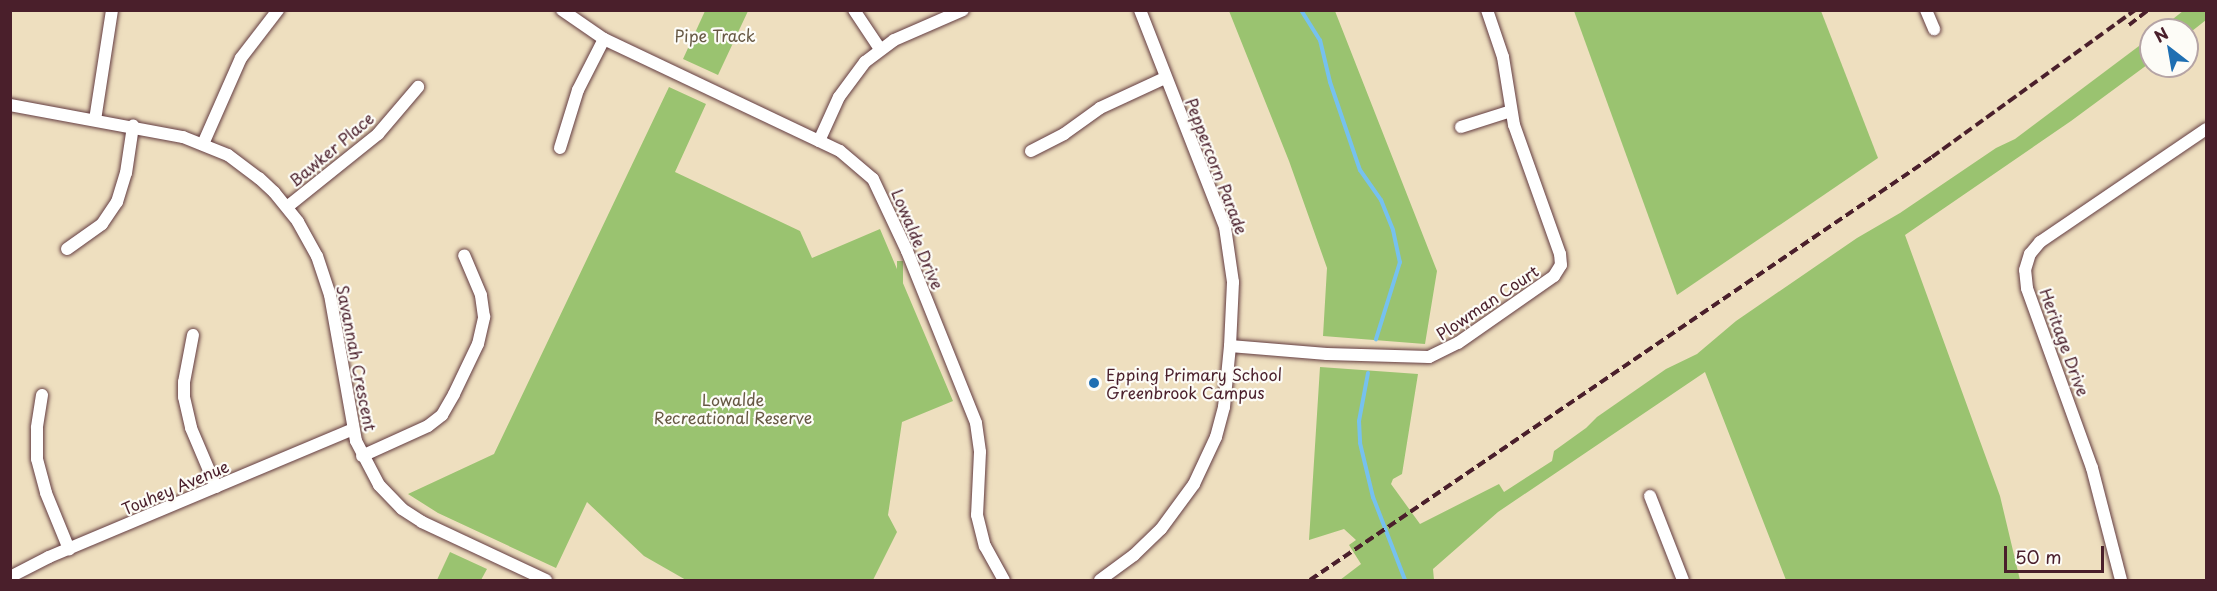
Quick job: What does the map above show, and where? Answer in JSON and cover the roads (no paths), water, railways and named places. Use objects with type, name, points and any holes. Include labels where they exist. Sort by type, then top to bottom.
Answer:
[{"type":"street","points":[[95,120],[112,10]]},
{"type":"street","points":[[203,144],[241,58],[278,10]]},
{"type":"street","name":"Lowalde Drive","points":[[562,10],[604,39],[851,158],[873,179],[907,251],[976,423],[980,452],[977,515],[985,546],[1004,580]]},
{"type":"street","points":[[854,10],[880,49]]},
{"type":"street","points":[[819,141],[846,86],[865,62],[880,49],[911,32],[963,10]]},
{"type":"street","name":"Peppercorn Parade","points":[[1100,580],[1134,555],[1161,529],[1194,484],[1216,437],[1224,406],[1230,345],[1232,268],[1225,227],[1140,10]]},
{"type":"street","name":"Plowman Court","points":[[1230,345],[1327,354],[1429,357],[1458,343],[1549,281],[1559,270],[1560,254],[1511,111],[1503,57],[1487,10]]},
{"type":"street","points":[[1926,10],[1934,29]]},
{"type":"street","points":[[560,148],[578,90],[604,39]]},
{"type":"street","points":[[1031,151],[1064,134],[1100,108],[1165,78]]},
{"type":"street","name":"Bawker Place","points":[[287,207],[378,134],[418,87]]},
{"type":"street","name":"Savannah Crescent","points":[[10,105],[133,126],[203,144],[244,166],[274,192],[287,207],[317,256],[330,296],[353,429],[362,456],[390,498],[411,515],[546,580]]},
{"type":"street","points":[[1461,127],[1511,111]]},
{"type":"street","points":[[67,249],[102,224],[117,202],[126,173],[133,126]]},
{"type":"street","name":"Heritage Drive","points":[[2121,580],[2092,468],[2027,288],[2025,270],[2030,254],[2040,242],[2206,129]]},
{"type":"street","points":[[362,456],[428,426],[442,415],[454,394],[478,344],[484,317],[481,295],[464,255]]},
{"type":"street","points":[[193,334],[184,382],[184,397],[191,428],[216,487]]},
{"type":"street","points":[[42,395],[37,428],[37,459],[46,493],[69,549]]},
{"type":"street","name":"Touhey Avenue","points":[[10,577],[69,549],[353,429]]},
{"type":"street","points":[[1650,496],[1683,580]]},
{"type":"waterway","points":[[1301,10],[1320,40],[1330,82],[1360,170],[1381,200],[1393,230],[1400,262],[1376,339]]},
{"type":"waterway","points":[[1368,373],[1359,421],[1360,443],[1373,497],[1405,580]]},
{"type":"railway","points":[[1310,580],[1932,157],[2135,10]]},
{"type":"railway","points":[[2129,25],[2148,10]]},
{"type":"place","name":"Epping Primary School Greenbrook Campus","points":[[1094,383]]},
{"type":"park label","name":"Pipe Track","points":[[715,35]]},
{"type":"park label","name":"Lowalde Recreational Reserve","points":[[733,408]]}]
